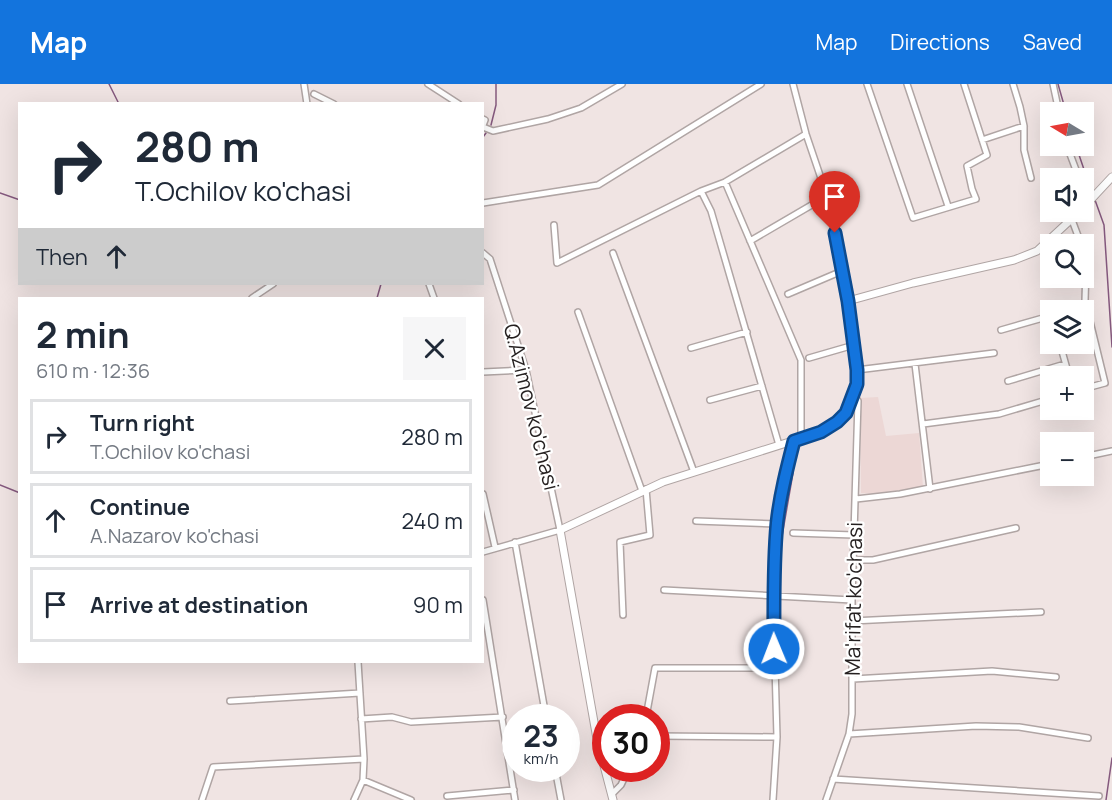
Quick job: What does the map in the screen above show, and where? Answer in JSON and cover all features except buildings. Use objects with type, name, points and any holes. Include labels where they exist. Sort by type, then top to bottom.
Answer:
[{"type":"main road","points":[[1094,196],[1112,177]]},
{"type":"main road","points":[[612,797],[597,739],[560,530],[644,490],[821,432],[846,413],[854,395],[857,370],[848,301],[913,283],[1014,260],[1037,251],[1070,222]]},
{"type":"street","points":[[304,84],[307,102]]},
{"type":"street","points":[[429,84],[456,102]]},
{"type":"street","points":[[484,126],[493,131],[548,119],[581,108],[622,84]]},
{"type":"street","points":[[484,203],[598,185],[761,84]]},
{"type":"street","points":[[793,84],[806,134],[827,196],[848,301]]},
{"type":"street","points":[[867,84],[913,218],[976,198],[967,166],[987,155],[964,84]]},
{"type":"street","points":[[907,84],[948,206]]},
{"type":"street","points":[[1012,84],[1024,126],[1024,150],[1030,178]]},
{"type":"street","points":[[1053,84],[1057,102]]},
{"type":"street","points":[[315,94],[330,102]]},
{"type":"street","points":[[982,140],[1024,126]]},
{"type":"street","points":[[554,225],[557,263],[701,191],[725,182],[806,134]]},
{"type":"street","points":[[725,182],[801,360],[798,440],[783,483],[777,524],[773,594],[777,737],[773,800]]},
{"type":"street","points":[[701,191],[711,211],[779,445]]},
{"type":"street","points":[[750,241],[827,196]]},
{"type":"street","points":[[613,253],[694,472]]},
{"type":"street","name":"Q.Azimov ko'chasi","points":[[484,255],[490,259],[526,370],[560,530]]},
{"type":"street","points":[[788,294],[842,271]]},
{"type":"street","points":[[254,297],[272,285]]},
{"type":"street","points":[[1085,288],[1085,302],[1105,382],[1094,386]]},
{"type":"street","points":[[578,312],[644,490],[650,534],[620,542],[623,615]]},
{"type":"street","points":[[1001,330],[1040,319]]},
{"type":"street","points":[[691,348],[747,332]]},
{"type":"street","points":[[809,358],[854,345]]},
{"type":"street","points":[[857,370],[994,354]]},
{"type":"street","points":[[1008,381],[1065,364],[1062,354]]},
{"type":"street","points":[[915,364],[930,489]]},
{"type":"street","points":[[484,372],[526,370]]},
{"type":"street","points":[[710,400],[762,386]]},
{"type":"street","name":"Ma'rifat ko'chasi","points":[[826,800],[849,734],[852,714],[852,600],[858,401],[854,395]]},
{"type":"street","points":[[923,424],[999,414],[1040,402]]},
{"type":"street","points":[[1094,455],[1112,451]]},
{"type":"street","points":[[856,498],[930,489],[1040,466]]},
{"type":"street","points":[[484,498],[495,547]]},
{"type":"street","points":[[696,521],[777,524]]},
{"type":"street","points":[[854,560],[873,560],[1016,528]]},
{"type":"street","points":[[484,552],[560,530]]},
{"type":"street","points":[[793,532],[854,535]]},
{"type":"street","points":[[515,542],[544,704]]},
{"type":"street","points":[[663,590],[773,594],[852,600]]},
{"type":"street","points":[[852,621],[1041,612]]},
{"type":"street","points":[[484,613],[486,638],[502,712]]},
{"type":"street","points":[[354,800],[363,780],[364,759],[358,663]]},
{"type":"street","points":[[648,704],[655,668],[774,668]]},
{"type":"street","points":[[853,679],[992,671],[1056,677]]},
{"type":"street","points":[[230,701],[360,693]]},
{"type":"street","points":[[361,719],[392,717],[411,722],[502,717]]},
{"type":"street","points":[[849,734],[976,726],[1018,727],[1089,738]]},
{"type":"street","points":[[670,736],[777,737]]},
{"type":"street","points":[[202,800],[213,767],[364,759]]},
{"type":"street","points":[[833,779],[1099,796]]},
{"type":"street","points":[[363,780],[411,800]]},
{"type":"street","points":[[512,782],[515,800]]},
{"type":"street","points":[[558,782],[561,800]]},
{"type":"street","points":[[612,797],[622,782]]},
{"type":"street","points":[[447,796],[513,790]]},
{"type":"shaded area","points":[[878,397],[886,436],[919,433],[923,487],[876,494],[861,493],[860,398]]},
{"type":"waterway","points":[[109,84],[118,102]]},
{"type":"waterway","points":[[491,125],[496,105],[496,84]]},
{"type":"waterway","points":[[1058,84],[1063,102]]},
{"type":"waterway","points":[[1079,156],[1083,168]]},
{"type":"waterway","points":[[0,193],[18,199]]},
{"type":"waterway","points":[[1095,200],[1104,225],[1112,347]]},
{"type":"waterway","points":[[377,297],[381,285]]},
{"type":"waterway","points":[[779,594],[781,542],[793,473]]},
{"type":"waterway","points":[[0,485],[18,492]]},
{"type":"waterway","points":[[777,654],[779,599]]},
{"type":"waterway","points":[[1106,800],[1112,758]]},
{"type":"route","points":[[774,649],[773,594],[777,524],[783,483],[794,441],[821,432],[837,422],[846,413],[857,384],[848,301],[835,233]]}]
